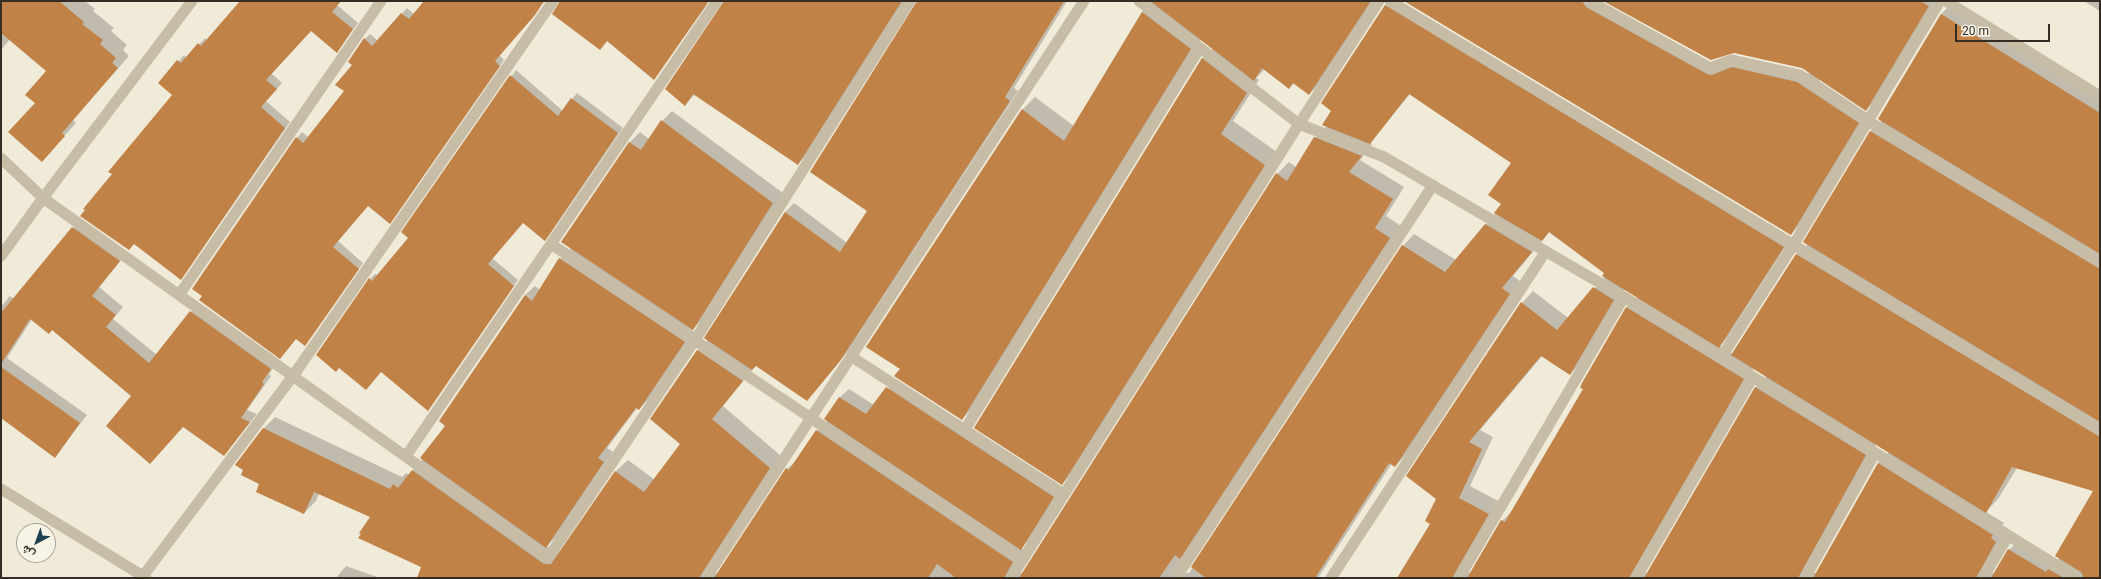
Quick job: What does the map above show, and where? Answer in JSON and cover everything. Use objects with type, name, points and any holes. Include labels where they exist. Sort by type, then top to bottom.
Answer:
[{"type":"street","points":[[1,256],[192,1]]},
{"type":"street","points":[[179,295],[382,1]]},
{"type":"street","points":[[1,489],[145,577],[293,376],[553,1]]},
{"type":"street","points":[[406,456],[718,1]]},
{"type":"street","points":[[1,158],[43,198],[548,558],[695,340],[910,1]]},
{"type":"street","points":[[706,578],[812,419],[1084,1]]},
{"type":"street","points":[[1139,1],[1199,49],[1298,124],[1384,157],[1433,185],[1722,356],[1875,454],[2077,578]]},
{"type":"street","points":[[1011,578],[1298,124],[1379,1]]},
{"type":"street","points":[[1390,1],[2100,430]]},
{"type":"street","points":[[1589,1],[1710,68],[1732,60],[1800,75],[1868,120],[2100,262]]},
{"type":"street","points":[[1722,356],[1794,244],[1940,1]]},
{"type":"street","points":[[1946,1],[2100,96]]},
{"type":"street","points":[[964,431],[1199,49]]},
{"type":"street","points":[[1176,578],[1433,185]]},
{"type":"street","points":[[551,244],[1023,560]]},
{"type":"street","points":[[1331,578],[1546,251]]},
{"type":"street","points":[[1458,578],[1624,297]]},
{"type":"street","points":[[852,357],[1064,495]]},
{"type":"street","points":[[1636,578],[1753,377]]},
{"type":"street","points":[[1805,578],[1875,454]]},
{"type":"street","points":[[1984,578],[2008,536]]},
{"type":"building","points":[[1,1],[59,1],[84,22],[82,24],[103,40],[100,44],[116,58],[112,63],[118,68],[62,133],[65,136],[42,162],[8,132],[35,103],[25,95],[46,71],[1,33]]},
{"type":"building","points":[[240,1],[341,1],[332,12],[353,29],[337,53],[311,31],[266,80],[277,89],[261,107],[285,128],[181,280],[134,244],[129,250],[80,216],[85,210],[83,209],[112,174],[108,172],[172,95],[158,83],[177,60],[181,63],[198,43],[201,46]]},
{"type":"building","points":[[424,1],[544,1],[535,15],[495,61],[500,66],[390,224],[368,206],[333,247],[359,269],[305,346],[296,339],[280,359],[199,300],[202,296],[192,289],[296,137],[303,143],[344,91],[335,85],[352,65],[348,62],[364,38],[372,46],[401,13],[409,19]]},
{"type":"building","points":[[560,1],[709,1],[654,80],[607,41],[600,50],[552,14]]},
{"type":"building","points":[[724,1],[902,1],[798,165],[693,94],[685,106],[665,89]]},
{"type":"building","points":[[917,1],[1064,1],[1005,97],[1010,101],[840,361],[807,401],[756,366],[752,370],[704,338],[785,212],[840,252],[867,211],[810,172]]},
{"type":"building","points":[[1150,1],[1371,1],[1309,95],[1293,83],[1289,89],[1262,68],[1254,81]]},
{"type":"building","points":[[1404,1],[1582,1],[1586,7],[1707,74],[1712,75],[1732,67],[1797,82],[1859,123],[1791,235]]},
{"type":"building","points":[[1603,1],[1920,1],[1929,6],[1866,111],[1802,68],[1734,53],[1711,60]]},
{"type":"building","points":[[1385,5],[1784,247],[1719,348],[1602,276],[1604,273],[1549,232],[1542,241],[1494,213],[1501,204],[1488,195],[1511,163],[1409,94],[1370,144],[1322,125],[1331,111],[1321,103]]},
{"type":"building","points":[[1142,12],[1191,49],[962,420],[894,376],[900,369],[866,347],[1022,109],[1064,141]]},
{"type":"building","points":[[1941,14],[2100,113],[2100,254],[1878,119]]},
{"type":"building","points":[[1202,58],[1247,93],[1221,134],[1265,165],[1062,485],[974,428]]},
{"type":"building","points":[[510,75],[558,116],[571,98],[618,133],[545,241],[523,223],[488,264],[514,286],[428,411],[381,372],[366,390],[339,368],[336,372],[316,355],[369,278],[372,281],[408,238],[401,232]]},
{"type":"building","points":[[661,120],[773,203],[693,330],[561,242],[629,142],[641,150]]},
{"type":"building","points":[[1870,131],[2100,269],[2100,422],[1803,242]]},
{"type":"building","points":[[1314,137],[1362,156],[1349,172],[1393,199],[1375,228],[1390,238],[1180,559],[1175,555],[1159,578],[1019,578],[1276,173],[1287,181]]},
{"type":"building","points":[[1485,224],[1532,252],[1502,288],[1510,294],[1395,467],[1389,463],[1315,578],[1206,578],[1191,567],[1402,245],[1445,272]]},
{"type":"building","points":[[72,227],[120,261],[92,296],[116,315],[106,327],[149,363],[190,311],[271,369],[262,382],[264,384],[241,418],[250,422],[224,456],[183,427],[150,464],[106,426],[131,396],[52,330],[49,334],[30,319],[1,364],[1,313]]},
{"type":"building","points":[[1796,254],[2100,437],[2100,578],[2084,578],[2081,572],[2055,556],[2093,491],[2012,467],[1986,513],[1731,355]]},
{"type":"building","points":[[559,258],[685,342],[639,410],[636,408],[598,458],[604,462],[546,548],[420,458],[445,426],[439,421],[525,295],[532,301]]},
{"type":"building","points":[[1593,287],[1614,300],[1570,375],[1541,356],[1469,442],[1482,449],[1459,498],[1489,514],[1452,578],[1397,578],[1430,524],[1425,521],[1436,499],[1406,476],[1521,302],[1557,330]]},
{"type":"building","points":[[1626,307],[1744,379],[1629,578],[1467,578],[1501,520],[1505,522],[1583,389],[1580,388],[1582,383]]},
{"type":"building","points":[[697,350],[743,381],[712,419],[770,468],[699,578],[417,578],[421,567],[358,538],[361,534],[359,533],[370,517],[314,492],[304,514],[256,492],[259,484],[241,475],[243,470],[235,465],[263,428],[390,489],[393,484],[398,488],[412,470],[544,564],[551,564],[615,471],[644,492],[680,444],[650,419]]},
{"type":"building","points":[[1,367],[80,423],[55,458],[1,418]]},
{"type":"building","points":[[886,387],[1054,497],[1021,550],[824,419],[839,397],[866,414]]},
{"type":"building","points":[[1755,387],[1866,455],[1798,578],[1644,578]]},
{"type":"building","points":[[816,430],[1013,562],[1004,578],[956,578],[937,564],[928,578],[714,578],[786,468],[789,470]]},
{"type":"building","points":[[1878,463],[1993,535],[1991,538],[1996,542],[1976,578],[1813,578]]},
{"type":"building","points":[[2008,549],[2046,572],[2048,569],[2064,578],[1991,578]]}]
